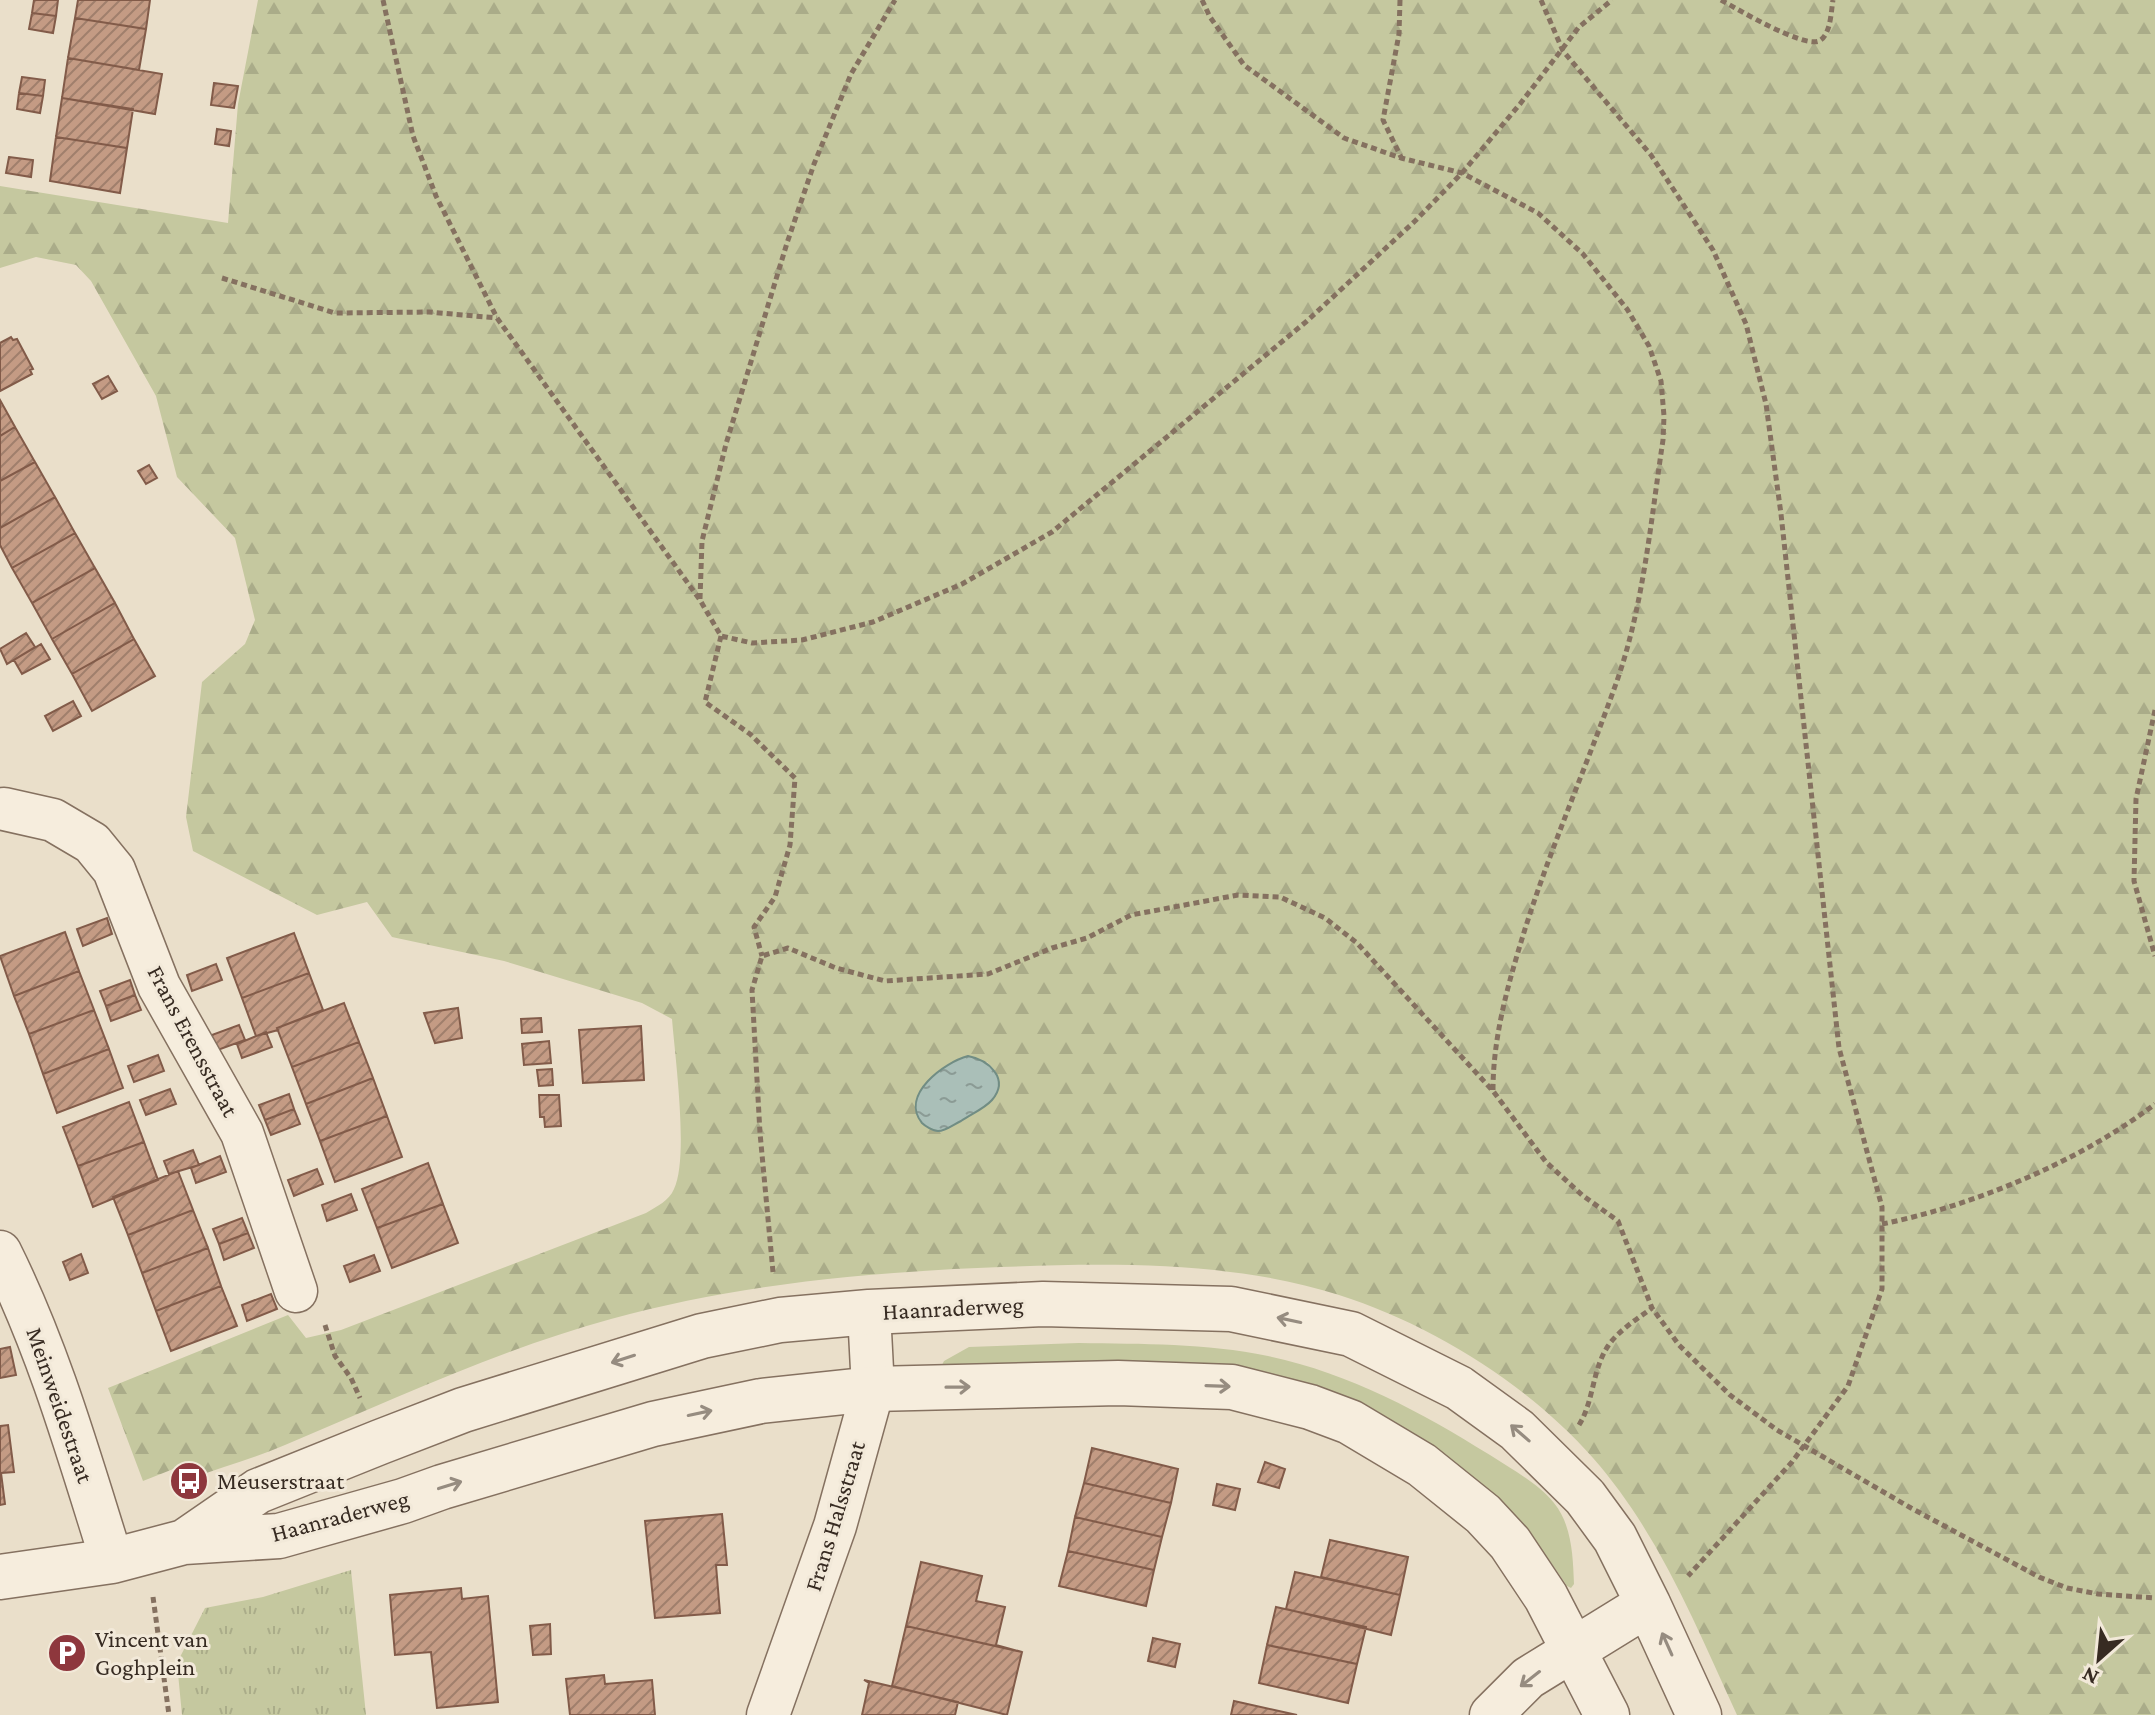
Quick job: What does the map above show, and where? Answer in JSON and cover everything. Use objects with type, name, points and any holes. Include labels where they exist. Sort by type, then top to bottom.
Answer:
[{"type":"street","name":"Frans Erensstraat","points":[[1,799],[53,820],[92,843],[114,870],[159,986],[242,1133],[296,1291]]},
{"type":"street","name":"Meinweidestraat","points":[[0,1252],[31,1319],[53,1378],[148,1552]]},
{"type":"street","name":"Haanraderweg","points":[[148,1552],[258,1491],[463,1410],[702,1336],[780,1320],[869,1312],[1043,1304],[1231,1309],[1351,1334],[1459,1388],[1517,1430],[1585,1497],[1615,1538],[1699,1715]]},
{"type":"street","name":"Frans Halsstraat","points":[[768,1715],[835,1526],[873,1389],[869,1312]]},
{"type":"street","name":"Haanraderweg","points":[[0,1577],[148,1552],[279,1536],[653,1424],[761,1401],[873,1389],[1118,1383],[1232,1387],[1310,1407],[1350,1422],[1422,1465],[1483,1514],[1510,1543],[1546,1597],[1607,1715]]},
{"type":"street","points":[[1491,1715],[1528,1678],[1648,1604]]},
{"type":"path","points":[[383,0],[413,136],[436,196],[497,318],[700,600],[721,636],[705,702],[750,734],[795,778],[790,845],[775,897],[754,927],[762,956],[752,990],[766,1213],[780,1320]]},
{"type":"path","points":[[700,600],[702,541],[726,444],[787,243],[814,164],[851,74],[895,0]]},
{"type":"path","points":[[1202,0],[1210,17],[1244,65],[1344,138],[1401,158],[1462,173],[1538,213],[1583,254],[1627,309],[1649,346],[1661,381],[1663,440],[1630,638],[1600,726],[1549,856],[1514,965],[1498,1031],[1493,1091]]},
{"type":"path","points":[[1400,0],[1399,34],[1383,120],[1401,158]]},
{"type":"path","points":[[1541,0],[1563,51],[1651,155],[1713,250],[1746,324],[1766,404],[1781,514],[1839,1048],[1882,1207],[1882,1289],[1848,1386],[1792,1462],[1686,1579],[1648,1604]]},
{"type":"path","points":[[721,636],[752,643],[802,640],[873,622],[962,584],[1052,532],[1307,321],[1415,221],[1462,173],[1563,51],[1579,27],[1612,0]]},
{"type":"path","points":[[1721,0],[1786,33],[1807,42],[1817,42],[1823,39],[1827,30],[1833,0]]},
{"type":"path","points":[[222,278],[335,313],[429,312],[497,318]]},
{"type":"path","points":[[2155,710],[2136,799],[2134,881],[2155,956]]},
{"type":"path","points":[[762,956],[788,948],[836,968],[885,981],[988,974],[1052,948],[1087,938],[1131,915],[1238,895],[1280,897],[1325,918],[1357,943],[1493,1091],[1546,1162],[1582,1195],[1618,1221],[1652,1308],[1679,1345],[1730,1395],[1777,1430],[1911,1508],[2039,1577],[2067,1588],[2098,1594],[2155,1598]]},
{"type":"path","points":[[1882,1224],[1927,1215],[2042,1171],[2126,1126],[2155,1104]]},
{"type":"path","points":[[1551,1462],[1586,1414],[1608,1346],[1652,1308]]},
{"type":"path","points":[[335,1356],[357,1391]]},
{"type":"path","points":[[148,1552],[169,1715]]},
{"type":"green space","points":[[258,0],[2155,0],[2155,1715],[1737,1715],[1691,1614],[1638,1517],[1593,1458],[1539,1406],[1509,1382],[1443,1340],[1374,1307],[1298,1284],[1215,1270],[1129,1265],[952,1269],[854,1276],[707,1297],[611,1319],[528,1345],[274,1450],[192,1478],[186,1464],[143,1481],[108,1388],[288,1315],[306,1338],[341,1330],[646,1213],[672,1193],[680,1155],[680,1107],[672,1019],[642,1003],[504,961],[392,937],[367,902],[317,915],[193,851],[186,817],[202,682],[245,644],[255,620],[235,538],[177,477],[156,396],[91,281],[76,265],[36,257],[0,268],[0,186],[228,223],[238,104]],"holes":[[[987,1062],[996,1072],[989,1102],[949,1128],[918,1095],[933,1076],[946,1066]]]},
{"type":"green space","points":[[1079,1343],[1174,1345],[1268,1356],[1356,1383],[1411,1409],[1524,1477],[1548,1496],[1560,1512],[1568,1531],[1574,1584],[1571,1588],[1567,1586],[1527,1532],[1483,1486],[1434,1447],[1375,1413],[942,1365],[969,1347]]},
{"type":"green space","points":[[351,1570],[366,1715],[182,1715],[177,1663],[205,1608],[263,1597]]},
{"type":"water","points":[[968,1056],[990,1066],[995,1072],[999,1085],[997,1092],[985,1106],[950,1127],[938,1131],[929,1128],[916,1112],[920,1091],[937,1072]]},
{"type":"building","points":[[34,0],[58,0],[56,16],[32,13]]},
{"type":"building","points":[[78,0],[150,0],[146,29],[75,18]]},
{"type":"building","points":[[32,13],[56,16],[53,33],[29,29]]},
{"type":"building","points":[[75,18],[146,29],[139,70],[68,58]]},
{"type":"building","points":[[68,58],[162,74],[155,114],[62,98]]},
{"type":"building","points":[[22,77],[45,80],[43,96],[19,93]]},
{"type":"building","points":[[214,83],[238,86],[234,108],[211,105]]},
{"type":"building","points":[[19,93],[43,96],[40,113],[17,109]]},
{"type":"building","points":[[62,98],[133,109],[127,148],[56,137]]},
{"type":"building","points":[[217,129],[231,131],[229,146],[215,144]]},
{"type":"building","points":[[56,137],[127,148],[120,193],[50,181]]},
{"type":"building","points":[[9,157],[33,160],[31,177],[6,173]]},
{"type":"building","points":[[11,337],[17,339],[33,369],[30,370],[32,374],[0,391],[0,343]]},
{"type":"building","points":[[108,376],[117,391],[102,399],[93,384]]},
{"type":"building","points":[[0,400],[15,427],[0,436]]},
{"type":"building","points":[[15,427],[35,462],[0,481],[0,436]]},
{"type":"building","points":[[35,462],[55,497],[0,528],[0,481]]},
{"type":"building","points":[[149,465],[157,478],[146,484],[138,471]]},
{"type":"building","points":[[55,497],[75,533],[12,568],[0,545],[0,528]]},
{"type":"building","points":[[75,533],[95,568],[32,603],[12,568]]},
{"type":"building","points":[[95,568],[115,603],[52,639],[32,603]]},
{"type":"building","points":[[115,603],[134,639],[72,674],[52,639]]},
{"type":"building","points":[[26,633],[35,647],[7,664],[0,649]]},
{"type":"building","points":[[134,639],[155,676],[92,711],[72,674]]},
{"type":"building","points":[[41,644],[50,659],[22,674],[14,660]]},
{"type":"building","points":[[73,701],[81,716],[53,731],[45,716]]},
{"type":"building","points":[[107,918],[112,934],[83,946],[77,929]]},
{"type":"building","points":[[65,932],[79,971],[14,996],[0,956]]},
{"type":"building","points":[[294,933],[309,973],[242,998],[227,958]]},
{"type":"building","points":[[216,964],[222,980],[192,991],[187,975]]},
{"type":"building","points":[[79,971],[94,1010],[29,1034],[14,996]]},
{"type":"building","points":[[309,973],[323,1010],[256,1036],[242,998]]},
{"type":"building","points":[[130,980],[135,995],[106,1006],[100,991]]},
{"type":"building","points":[[135,995],[141,1010],[111,1021],[106,1006]]},
{"type":"building","points":[[344,1003],[359,1042],[292,1067],[277,1028]]},
{"type":"building","points":[[458,1008],[462,1038],[435,1043],[424,1013]]},
{"type":"building","points":[[94,1010],[109,1049],[43,1074],[29,1034]]},
{"type":"building","points":[[541,1018],[542,1032],[522,1033],[521,1019]]},
{"type":"building","points":[[239,1025],[245,1040],[215,1051],[209,1036]]},
{"type":"building","points":[[641,1026],[644,1080],[583,1083],[579,1030]]},
{"type":"building","points":[[266,1032],[272,1047],[242,1058],[237,1044]]},
{"type":"building","points":[[549,1041],[551,1063],[524,1065],[522,1044]]},
{"type":"building","points":[[359,1042],[373,1078],[306,1104],[292,1067]]},
{"type":"building","points":[[109,1049],[123,1088],[57,1113],[43,1074]]},
{"type":"building","points":[[158,1055],[164,1071],[134,1082],[128,1066]]},
{"type":"building","points":[[552,1069],[553,1085],[539,1086],[537,1070]]},
{"type":"building","points":[[373,1078],[387,1116],[320,1141],[306,1104]]},
{"type":"building","points":[[170,1089],[176,1104],[146,1115],[140,1100]]},
{"type":"building","points":[[289,1094],[294,1109],[265,1120],[259,1105]]},
{"type":"building","points":[[539,1095],[559,1095],[561,1126],[545,1127],[544,1117],[540,1117]]},
{"type":"building","points":[[129,1102],[144,1142],[78,1166],[63,1127]]},
{"type":"building","points":[[294,1109],[300,1124],[271,1135],[265,1120]]},
{"type":"building","points":[[387,1116],[402,1157],[335,1182],[320,1141]]},
{"type":"building","points":[[144,1142],[158,1180],[93,1207],[78,1166]]},
{"type":"building","points":[[193,1150],[199,1165],[169,1174],[164,1161]]},
{"type":"building","points":[[220,1156],[226,1172],[196,1183],[191,1168]]},
{"type":"building","points":[[428,1163],[443,1204],[377,1228],[362,1189]]},
{"type":"building","points":[[317,1169],[323,1184],[294,1196],[288,1180]]},
{"type":"building","points":[[178,1171],[193,1210],[128,1235],[113,1197]]},
{"type":"building","points":[[351,1194],[357,1210],[327,1221],[322,1205]]},
{"type":"building","points":[[443,1204],[458,1243],[392,1268],[377,1228]]},
{"type":"building","points":[[193,1210],[208,1248],[142,1273],[128,1235]]},
{"type":"building","points":[[242,1218],[248,1233],[219,1244],[213,1229]]},
{"type":"building","points":[[248,1233],[254,1248],[224,1260],[219,1244]]},
{"type":"building","points":[[208,1248],[221,1286],[156,1311],[142,1273]]},
{"type":"building","points":[[81,1254],[88,1273],[70,1280],[63,1262]]},
{"type":"building","points":[[374,1255],[380,1271],[350,1282],[344,1266]]},
{"type":"building","points":[[221,1286],[237,1326],[171,1351],[156,1311]]},
{"type":"building","points":[[271,1294],[277,1309],[247,1321],[242,1305]]},
{"type":"building","points":[[10,1347],[16,1375],[0,1378],[0,1349]]},
{"type":"building","points":[[8,1425],[14,1472],[1,1473],[5,1504],[0,1505],[0,1426]]},
{"type":"building","points":[[1092,1448],[1178,1469],[1171,1503],[1084,1483]]},
{"type":"building","points":[[1265,1462],[1285,1469],[1279,1488],[1258,1482]]},
{"type":"building","points":[[1084,1483],[1171,1503],[1162,1537],[1075,1517]]},
{"type":"building","points":[[1217,1484],[1240,1489],[1235,1510],[1213,1505]]},
{"type":"building","points":[[722,1514],[727,1565],[716,1565],[720,1613],[655,1618],[645,1521]]},
{"type":"building","points":[[1075,1517],[1162,1537],[1154,1570],[1068,1551]]},
{"type":"building","points":[[1330,1540],[1408,1557],[1400,1595],[1321,1577]]},
{"type":"building","points":[[1068,1551],[1154,1570],[1146,1606],[1059,1586]]},
{"type":"building","points":[[921,1562],[982,1576],[976,1601],[1005,1607],[996,1645],[1022,1652],[906,1626]]},
{"type":"building","points":[[1295,1572],[1400,1595],[1391,1635],[1286,1609]]},
{"type":"building","points":[[461,1588],[462,1599],[488,1596],[498,1702],[437,1708],[431,1652],[395,1655],[390,1595]]},
{"type":"building","points":[[1276,1607],[1366,1627],[1357,1664],[1267,1645]]},
{"type":"building","points":[[550,1624],[551,1654],[533,1655],[530,1626]]},
{"type":"building","points":[[906,1626],[1022,1652],[1007,1715],[892,1686]]},
{"type":"building","points":[[1153,1638],[1180,1644],[1175,1667],[1148,1661]]},
{"type":"building","points":[[1267,1645],[1357,1664],[1348,1703],[1259,1683]]},
{"type":"building","points":[[604,1675],[605,1684],[652,1680],[655,1715],[570,1715],[566,1679]]},
{"type":"building","points":[[864,1680],[958,1702],[955,1715],[862,1715],[869,1683]]},
{"type":"building","points":[[1234,1701],[1297,1715],[1231,1715]]},
{"type":"place","name":"Meuserstraat","points":[[189,1481]]},
{"type":"place","name":"Vincent van Goghplein","points":[[67,1653]]}]
